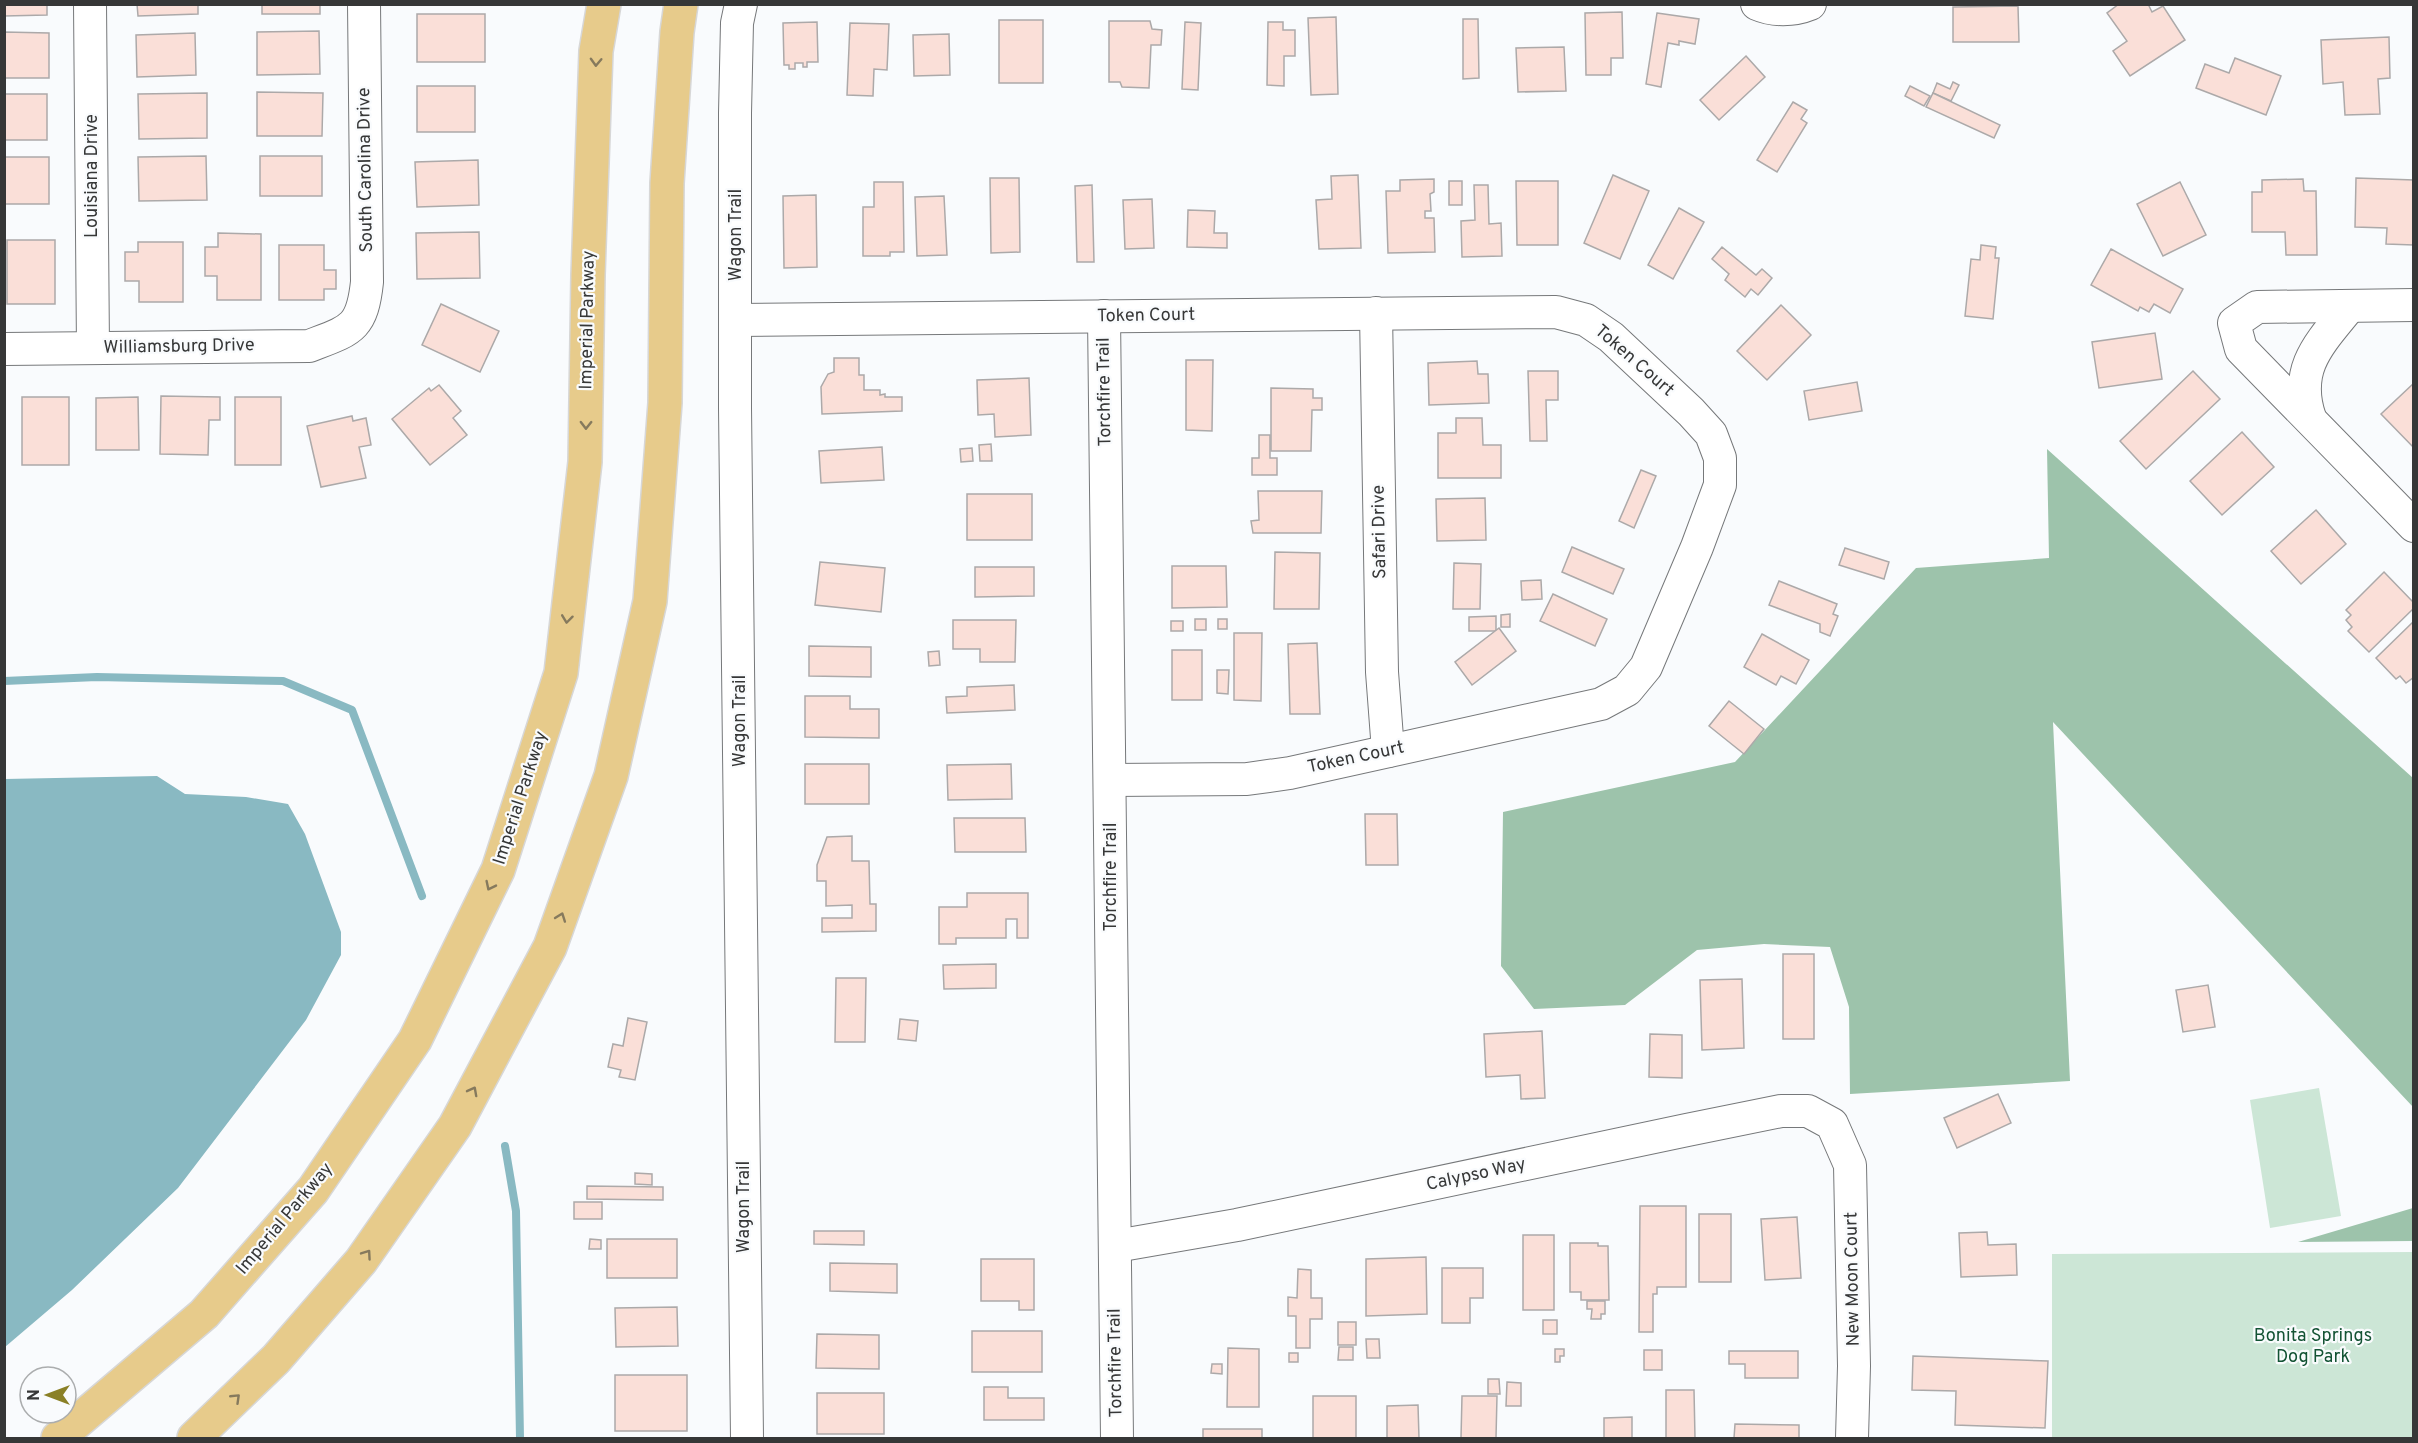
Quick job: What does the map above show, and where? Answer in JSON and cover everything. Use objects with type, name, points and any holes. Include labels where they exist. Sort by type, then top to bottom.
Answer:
[{"type":"main road","name":"Imperial Parkway","points":[[58,1438],[204,1314],[314,1190],[416,1040],[498,870],[561,673],[585,462],[588,275],[596,51],[604,4]]},
{"type":"main road","points":[[194,1438],[276,1359],[362,1261],[454,1126],[550,947],[610,776],[650,601],[665,403],[667,183],[677,32],[681,4]]},
{"type":"street","name":"Louisiana Drive","points":[[90,4],[93,348]]},
{"type":"street","name":"South Carolina Drive","points":[[350,330],[364,308],[367,282],[364,4]]},
{"type":"street","name":"Wagon Trail","points":[[741,4],[737,23],[735,102],[747,1438]]},
{"type":"street","points":[[1757,4],[1766,8],[1797,9],[1810,4]]},
{"type":"street","points":[[2414,305],[2257,307],[2234,323],[2241,349],[2414,526]]},
{"type":"street","points":[[2310,418],[2303,389],[2310,356],[2349,307]]},
{"type":"street","name":"Token Court","points":[[736,320],[1556,312],[1586,320],[1611,337],[1691,412],[1711,434],[1720,459],[1720,485],[1697,548],[1646,667],[1627,690],[1601,704],[1290,773],[1247,779],[1110,780]]},
{"type":"street","name":"Safari Drive","points":[[1376,313],[1382,672],[1388,751]]},
{"type":"street","name":"Torchfire Trail","points":[[1104,316],[1117,1438]]},
{"type":"street","name":"Williamsburg Drive","points":[[4,349],[309,346],[350,330]]},
{"type":"street","name":"Calypso Way","points":[[1116,1246],[1248,1222],[1781,1111],[1808,1111],[1832,1124]]},
{"type":"street","name":"New Moon Court","points":[[1832,1124],[1850,1165],[1851,1174],[1854,1366],[1852,1438]]},
{"type":"green space","points":[[2047,449],[2413,778],[2413,1107],[2053,722],[2070,1081],[1850,1094],[1849,1007],[1830,947],[1764,944],[1697,950],[1625,1005],[1534,1009],[1501,966],[1503,812],[1735,762],[1916,568],[2049,558]]},
{"type":"green space","points":[[2319,1088],[2341,1216],[2270,1228],[2250,1100]]},
{"type":"green space","points":[[2413,1208],[2413,1241],[2298,1242]]},
{"type":"green space","name":"Bonita Springs Dog Park","points":[[2413,1252],[2413,1438],[2052,1438],[2052,1254]]},
{"type":"water","points":[[157,776],[185,794],[246,797],[288,804],[305,834],[341,932],[341,955],[306,1020],[178,1188],[72,1290],[5,1347],[5,779]]},
{"type":"building","points":[[4,4],[47,4],[47,15],[4,16]]},
{"type":"building","points":[[137,4],[198,4],[198,14],[138,16]]},
{"type":"building","points":[[262,4],[320,4],[320,14],[262,14]]},
{"type":"building","points":[[2119,4],[2148,4],[2152,12],[2163,6],[2185,40],[2130,76],[2113,51],[2127,41],[2107,13]]},
{"type":"building","points":[[2018,6],[2019,42],[1953,42],[1953,7]]},
{"type":"building","points":[[1622,12],[1623,58],[1611,58],[1611,75],[1586,75],[1585,13]]},
{"type":"building","points":[[1657,13],[1699,19],[1695,44],[1679,41],[1679,45],[1668,43],[1661,87],[1646,84]]},
{"type":"building","points":[[417,14],[485,14],[485,62],[417,62]]},
{"type":"building","points":[[1336,17],[1338,94],[1311,95],[1308,18]]},
{"type":"building","points":[[1463,19],[1478,19],[1479,78],[1463,79]]},
{"type":"building","points":[[999,20],[1043,20],[1043,83],[999,83]]},
{"type":"building","points":[[1109,21],[1150,21],[1152,29],[1162,30],[1161,45],[1151,45],[1149,88],[1122,87],[1120,82],[1109,82]]},
{"type":"building","points":[[817,22],[818,62],[807,62],[807,67],[803,67],[803,63],[795,63],[795,69],[789,69],[789,65],[784,65],[783,23]]},
{"type":"building","points":[[1185,22],[1201,23],[1198,90],[1182,89]]},
{"type":"building","points":[[1268,22],[1283,22],[1283,30],[1295,30],[1295,56],[1284,56],[1284,86],[1267,85]]},
{"type":"building","points":[[850,23],[889,24],[887,70],[874,69],[873,96],[847,95]]},
{"type":"building","points":[[319,31],[320,74],[257,75],[257,32]]},
{"type":"building","points":[[4,32],[49,33],[49,78],[4,78]]},
{"type":"building","points":[[195,33],[196,75],[137,77],[136,35]]},
{"type":"building","points":[[949,34],[950,75],[914,76],[913,35]]},
{"type":"building","points":[[2389,37],[2390,78],[2378,79],[2380,114],[2345,115],[2343,82],[2323,84],[2321,40]]},
{"type":"building","points":[[1564,47],[1566,91],[1518,92],[1516,48]]},
{"type":"building","points":[[1746,56],[1765,77],[1719,120],[1700,100]]},
{"type":"building","points":[[2235,58],[2281,76],[2266,115],[2196,88],[2205,64],[2229,73]]},
{"type":"building","points":[[1953,82],[1959,85],[1951,101],[1933,93],[1937,83],[1950,89]]},
{"type":"building","points":[[417,86],[475,86],[475,132],[417,132]]},
{"type":"building","points":[[1910,86],[1930,96],[1924,106],[1905,96]]},
{"type":"building","points":[[257,92],[323,93],[322,136],[257,136]]},
{"type":"building","points":[[207,93],[207,138],[139,139],[138,94]]},
{"type":"building","points":[[1933,93],[2000,125],[1994,138],[1926,107]]},
{"type":"building","points":[[4,94],[47,94],[47,140],[4,140]]},
{"type":"building","points":[[1793,102],[1807,110],[1801,119],[1807,123],[1777,172],[1757,160]]},
{"type":"building","points":[[206,156],[207,200],[139,201],[138,157]]},
{"type":"building","points":[[260,156],[322,156],[322,196],[260,196]]},
{"type":"building","points":[[4,157],[49,157],[49,204],[4,204]]},
{"type":"building","points":[[478,160],[479,205],[417,207],[415,162]]},
{"type":"building","points":[[1358,175],[1361,248],[1319,249],[1316,200],[1332,199],[1331,176]]},
{"type":"building","points":[[1613,175],[1649,191],[1620,259],[1584,243]]},
{"type":"building","points":[[990,178],[1019,178],[1020,252],[991,253]]},
{"type":"building","points":[[2356,178],[2414,180],[2414,245],[2386,244],[2387,228],[2355,227]]},
{"type":"building","points":[[1434,179],[1434,192],[1430,194],[1431,211],[1425,211],[1425,218],[1434,218],[1435,252],[1388,253],[1386,191],[1400,191],[1400,180]]},
{"type":"building","points":[[2303,179],[2304,191],[2316,191],[2317,255],[2286,255],[2285,232],[2252,232],[2252,192],[2262,192],[2262,180]]},
{"type":"building","points":[[1449,181],[1462,181],[1462,205],[1449,205]]},
{"type":"building","points":[[1516,181],[1558,181],[1558,245],[1517,245]]},
{"type":"building","points":[[874,182],[903,182],[904,252],[890,252],[890,256],[863,256],[863,207],[874,207]]},
{"type":"building","points":[[2180,182],[2206,235],[2163,256],[2137,204]]},
{"type":"building","points":[[1092,185],[1094,262],[1077,262],[1075,186]]},
{"type":"building","points":[[1474,185],[1488,185],[1489,224],[1501,223],[1502,256],[1462,257],[1461,221],[1475,220]]},
{"type":"building","points":[[816,195],[817,267],[784,268],[783,196]]},
{"type":"building","points":[[944,196],[947,255],[917,256],[915,197]]},
{"type":"building","points":[[1152,199],[1154,248],[1125,249],[1123,200]]},
{"type":"building","points":[[1679,208],[1704,222],[1673,279],[1648,265]]},
{"type":"building","points":[[1188,210],[1215,211],[1214,233],[1227,233],[1227,248],[1187,247]]},
{"type":"building","points":[[479,232],[480,278],[417,279],[416,233]]},
{"type":"building","points":[[218,233],[261,234],[261,300],[217,300],[217,276],[205,276],[205,247],[218,247]]},
{"type":"building","points":[[7,240],[55,240],[55,304],[7,304]]},
{"type":"building","points":[[138,242],[183,242],[183,302],[139,302],[139,281],[125,281],[125,252],[138,252]]},
{"type":"building","points":[[279,245],[324,245],[324,270],[336,270],[336,289],[324,289],[324,300],[279,300]]},
{"type":"building","points":[[1981,245],[1996,247],[1995,258],[1999,258],[1993,319],[1965,316],[1971,259],[1980,260]]},
{"type":"building","points":[[1722,247],[1756,275],[1762,269],[1772,278],[1758,295],[1751,289],[1745,297],[1725,280],[1729,274],[1712,259]]},
{"type":"building","points":[[2111,249],[2183,289],[2170,313],[2154,304],[2149,312],[2140,307],[2138,311],[2091,285]]},
{"type":"building","points":[[441,304],[499,331],[480,372],[422,345]]},
{"type":"building","points":[[1781,305],[1811,335],[1767,380],[1737,351]]},
{"type":"building","points":[[2155,333],[2162,379],[2099,388],[2092,342]]},
{"type":"building","points":[[834,358],[859,358],[859,375],[864,375],[864,390],[880,390],[880,395],[885,394],[885,397],[902,397],[902,411],[822,414],[821,387],[828,374],[834,372]]},
{"type":"building","points":[[1186,360],[1213,360],[1212,431],[1186,430]]},
{"type":"building","points":[[1477,361],[1478,374],[1488,374],[1489,403],[1429,405],[1428,363]]},
{"type":"building","points":[[1528,371],[1558,371],[1558,400],[1546,400],[1547,441],[1530,441]]},
{"type":"building","points":[[2193,371],[2220,399],[2146,469],[2120,441]]},
{"type":"building","points":[[1029,378],[1031,435],[995,437],[994,414],[978,415],[977,380]]},
{"type":"building","points":[[1857,382],[1862,411],[1809,420],[1804,391]]},
{"type":"building","points":[[2414,383],[2414,448],[2381,414]]},
{"type":"building","points":[[439,385],[461,411],[453,418],[467,435],[430,465],[392,419],[429,388],[431,391]]},
{"type":"building","points":[[1271,388],[1313,389],[1313,398],[1322,398],[1322,410],[1312,410],[1311,451],[1271,451]]},
{"type":"building","points":[[161,396],[220,397],[220,420],[209,420],[208,455],[160,454]]},
{"type":"building","points":[[22,397],[69,397],[69,465],[22,465]]},
{"type":"building","points":[[138,397],[139,450],[96,450],[96,398]]},
{"type":"building","points":[[235,397],[281,397],[281,465],[235,465]]},
{"type":"building","points":[[352,416],[353,421],[366,418],[371,445],[359,447],[366,478],[321,487],[307,426]]},
{"type":"building","points":[[1456,418],[1482,418],[1483,445],[1501,445],[1501,478],[1438,478],[1438,433],[1456,433]]},
{"type":"building","points":[[2242,432],[2274,467],[2222,515],[2190,481]]},
{"type":"building","points":[[1259,435],[1270,435],[1270,458],[1277,458],[1277,475],[1252,475],[1252,458],[1259,458]]},
{"type":"building","points":[[991,444],[992,461],[980,461],[979,445]]},
{"type":"building","points":[[882,447],[884,480],[821,483],[819,451]]},
{"type":"building","points":[[972,448],[973,461],[961,462],[960,449]]},
{"type":"building","points":[[1641,470],[1656,476],[1634,528],[1619,521]]},
{"type":"building","points":[[1258,491],[1322,491],[1321,533],[1253,533],[1251,521],[1259,520]]},
{"type":"building","points":[[967,494],[1032,494],[1032,540],[967,540]]},
{"type":"building","points":[[1485,498],[1486,540],[1437,541],[1436,499]]},
{"type":"building","points":[[2316,510],[2346,544],[2301,584],[2271,551]]},
{"type":"building","points":[[1572,547],[1624,569],[1613,594],[1562,572]]},
{"type":"building","points":[[1845,548],[1889,562],[1884,579],[1839,565]]},
{"type":"building","points":[[1275,552],[1320,553],[1319,609],[1274,609]]},
{"type":"building","points":[[820,562],[885,568],[881,612],[815,605]]},
{"type":"building","points":[[1454,563],[1481,564],[1480,609],[1453,609]]},
{"type":"building","points":[[1172,566],[1226,566],[1227,607],[1172,608]]},
{"type":"building","points":[[975,567],[1034,567],[1034,596],[975,597]]},
{"type":"building","points":[[2384,572],[2414,603],[2414,608],[2369,652],[2348,631],[2352,627],[2346,620],[2351,615],[2346,610]]},
{"type":"building","points":[[1541,580],[1542,599],[1522,600],[1521,581]]},
{"type":"building","points":[[1779,581],[1837,604],[1833,614],[1838,616],[1830,636],[1820,632],[1820,624],[1769,605]]},
{"type":"building","points":[[1553,594],[1607,619],[1595,646],[1540,621]]},
{"type":"building","points":[[1510,614],[1510,627],[1501,627],[1501,615]]},
{"type":"building","points":[[1496,616],[1496,631],[1469,631],[1469,617]]},
{"type":"building","points":[[1195,619],[1206,619],[1206,630],[1195,630]]},
{"type":"building","points":[[1218,619],[1227,619],[1227,629],[1218,629]]},
{"type":"building","points":[[953,620],[1016,620],[1015,662],[980,662],[980,649],[953,649]]},
{"type":"building","points":[[1171,621],[1183,621],[1183,631],[1171,631]]},
{"type":"building","points":[[2414,621],[2414,677],[2406,683],[2400,676],[2396,679],[2376,658]]},
{"type":"building","points":[[1499,628],[1516,651],[1472,685],[1455,662]]},
{"type":"building","points":[[1234,633],[1262,633],[1261,701],[1234,700]]},
{"type":"building","points":[[1762,634],[1809,660],[1796,684],[1781,676],[1776,685],[1744,667]]},
{"type":"building","points":[[1317,643],[1320,714],[1290,714],[1288,644]]},
{"type":"building","points":[[809,646],[871,647],[871,677],[809,676]]},
{"type":"building","points":[[1172,650],[1202,650],[1202,700],[1172,700]]},
{"type":"building","points":[[939,651],[940,665],[929,666],[928,652]]},
{"type":"building","points":[[1217,670],[1229,670],[1228,694],[1217,693]]},
{"type":"building","points":[[1014,685],[1015,710],[947,713],[946,697],[967,696],[967,687]]},
{"type":"building","points":[[805,696],[850,696],[850,709],[879,709],[879,738],[805,737]]},
{"type":"building","points":[[1729,701],[1764,729],[1744,754],[1709,726]]},
{"type":"building","points":[[805,764],[869,764],[869,804],[805,804]]},
{"type":"building","points":[[1011,764],[1012,799],[948,800],[947,765]]},
{"type":"building","points":[[1365,814],[1397,814],[1398,865],[1366,865]]},
{"type":"building","points":[[954,818],[1025,818],[1026,852],[955,852]]},
{"type":"building","points":[[852,836],[852,861],[869,861],[870,904],[876,904],[876,931],[822,932],[822,918],[852,918],[852,905],[826,906],[826,881],[817,881],[817,865],[827,837]]},
{"type":"building","points":[[967,893],[1028,893],[1028,938],[1017,938],[1017,919],[1006,919],[1006,938],[956,938],[956,944],[939,944],[939,907],[967,907]]},
{"type":"building","points":[[1783,954],[1814,954],[1814,1039],[1783,1039]]},
{"type":"building","points":[[996,964],[996,988],[944,989],[943,965]]},
{"type":"building","points":[[836,978],[866,978],[865,1042],[835,1042]]},
{"type":"building","points":[[1742,979],[1744,1048],[1702,1050],[1700,980]]},
{"type":"building","points":[[2208,985],[2215,1027],[2183,1032],[2176,990]]},
{"type":"building","points":[[628,1018],[647,1022],[635,1080],[619,1077],[621,1070],[608,1067],[613,1044],[623,1046]]},
{"type":"building","points":[[900,1019],[918,1021],[916,1041],[898,1039]]},
{"type":"building","points":[[1542,1031],[1545,1098],[1521,1099],[1520,1075],[1486,1077],[1484,1034]]},
{"type":"building","points":[[1650,1034],[1682,1035],[1682,1078],[1649,1077]]},
{"type":"building","points":[[1998,1094],[2011,1123],[1957,1148],[1944,1118]]},
{"type":"building","points":[[635,1173],[652,1174],[652,1185],[635,1184]]},
{"type":"building","points":[[587,1186],[663,1187],[663,1200],[587,1199]]},
{"type":"building","points":[[574,1202],[602,1202],[602,1219],[574,1219]]},
{"type":"building","points":[[1640,1206],[1686,1206],[1686,1287],[1657,1287],[1657,1294],[1653,1294],[1653,1332],[1639,1332]]},
{"type":"building","points":[[1699,1214],[1731,1214],[1731,1282],[1699,1282]]},
{"type":"building","points":[[1797,1217],[1801,1278],[1765,1280],[1761,1219]]},
{"type":"building","points":[[814,1231],[864,1231],[864,1245],[814,1244]]},
{"type":"building","points":[[1987,1232],[1988,1245],[2016,1244],[2017,1275],[1961,1277],[1959,1233]]},
{"type":"building","points":[[1523,1235],[1554,1235],[1554,1310],[1523,1310]]},
{"type":"building","points":[[590,1239],[601,1240],[601,1249],[589,1249]]},
{"type":"building","points":[[607,1239],[677,1239],[677,1278],[607,1278]]},
{"type":"building","points":[[1570,1243],[1598,1243],[1598,1246],[1608,1246],[1609,1300],[1581,1300],[1581,1292],[1570,1292]]},
{"type":"building","points":[[1426,1257],[1427,1314],[1366,1316],[1366,1259]]},
{"type":"building","points":[[981,1259],[1034,1259],[1034,1310],[1019,1310],[1019,1301],[981,1301]]},
{"type":"building","points":[[830,1263],[897,1264],[897,1293],[830,1291]]},
{"type":"building","points":[[1442,1268],[1483,1268],[1483,1298],[1470,1298],[1470,1323],[1442,1323]]},
{"type":"building","points":[[1298,1269],[1311,1270],[1311,1298],[1322,1298],[1322,1319],[1310,1319],[1310,1348],[1296,1348],[1296,1316],[1288,1316],[1288,1297],[1297,1298]]},
{"type":"building","points":[[1587,1301],[1605,1301],[1605,1314],[1601,1314],[1601,1319],[1591,1319],[1592,1309],[1587,1309]]},
{"type":"building","points":[[677,1307],[678,1346],[616,1347],[615,1308]]},
{"type":"building","points":[[1543,1320],[1557,1320],[1557,1334],[1543,1334]]},
{"type":"building","points":[[1338,1322],[1356,1322],[1356,1345],[1338,1345]]},
{"type":"building","points":[[972,1331],[1042,1331],[1042,1372],[972,1372]]},
{"type":"building","points":[[817,1334],[879,1335],[879,1369],[816,1368]]},
{"type":"building","points":[[1366,1339],[1379,1339],[1380,1358],[1367,1358]]},
{"type":"building","points":[[1339,1347],[1353,1347],[1353,1360],[1338,1360]]},
{"type":"building","points":[[1228,1348],[1259,1349],[1259,1407],[1227,1407]]},
{"type":"building","points":[[1555,1349],[1564,1349],[1564,1356],[1560,1356],[1560,1362],[1555,1362]]},
{"type":"building","points":[[1644,1350],[1662,1350],[1662,1370],[1644,1370]]},
{"type":"building","points":[[1729,1351],[1798,1351],[1798,1378],[1745,1378],[1745,1364],[1729,1364]]},
{"type":"building","points":[[1289,1353],[1298,1353],[1298,1362],[1289,1362]]},
{"type":"building","points":[[1913,1356],[2048,1361],[2045,1428],[1955,1425],[1956,1391],[1912,1390]]},
{"type":"building","points":[[1212,1364],[1222,1364],[1222,1374],[1211,1373]]},
{"type":"building","points":[[615,1375],[687,1375],[687,1431],[615,1431]]},
{"type":"building","points":[[1488,1379],[1499,1379],[1500,1394],[1488,1394]]},
{"type":"building","points":[[1507,1382],[1521,1383],[1521,1406],[1506,1406]]},
{"type":"building","points":[[984,1387],[1008,1387],[1008,1398],[1044,1398],[1044,1420],[984,1420]]},
{"type":"building","points":[[1666,1390],[1694,1390],[1695,1438],[1666,1438]]},
{"type":"building","points":[[817,1393],[884,1393],[884,1434],[817,1434]]},
{"type":"building","points":[[1313,1396],[1356,1396],[1356,1438],[1313,1438]]},
{"type":"building","points":[[1462,1396],[1497,1396],[1496,1438],[1461,1438]]},
{"type":"building","points":[[1418,1405],[1419,1438],[1387,1438],[1387,1406]]},
{"type":"building","points":[[1632,1417],[1632,1438],[1604,1438],[1604,1418]]},
{"type":"building","points":[[1735,1424],[1799,1425],[1799,1438],[1734,1438]]},
{"type":"building","points":[[1203,1429],[1262,1429],[1262,1438],[1203,1438]]},
{"type":"waterway","points":[[4,681],[97,677],[283,681],[352,710],[422,896]]},
{"type":"waterway","points":[[505,1146],[516,1211],[520,1438]]}]
